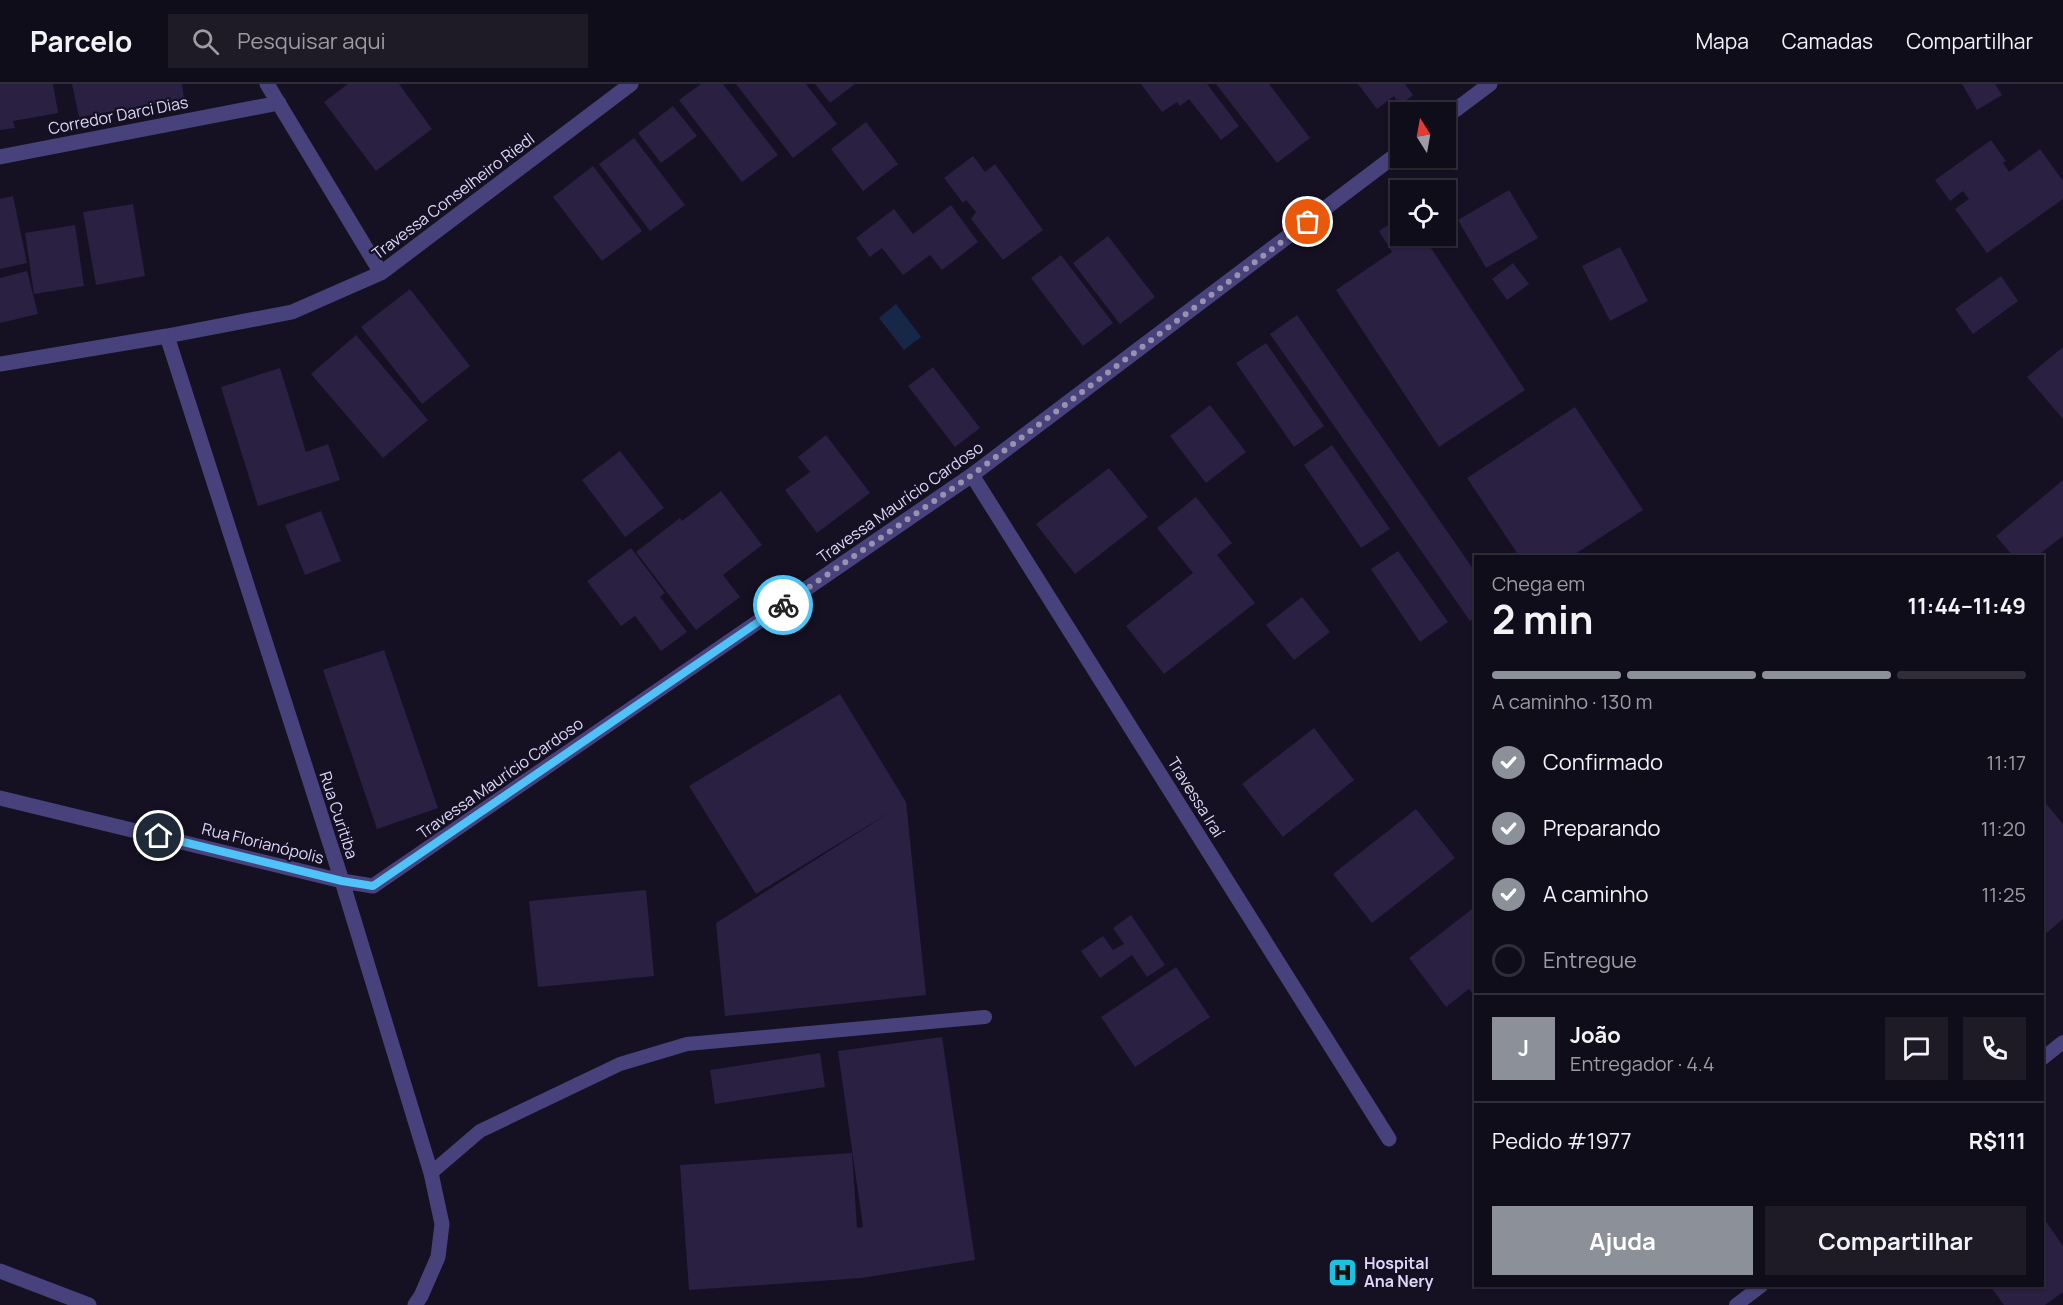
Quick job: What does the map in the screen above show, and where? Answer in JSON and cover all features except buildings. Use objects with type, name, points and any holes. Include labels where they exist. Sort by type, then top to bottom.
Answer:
[{"type":"street","points":[[267,84],[381,273]]},
{"type":"street","name":"Travessa Conselheiro Riedl","points":[[0,364],[292,312],[381,273],[631,84]]},
{"type":"street","points":[[1456,110],[1490,84]]},
{"type":"street","name":"Corredor Darci Dias","points":[[0,157],[279,103]]},
{"type":"street","name":"Travessa Maurício Cardoso","points":[[342,881],[373,886],[392,874],[972,475],[1390,159]]},
{"type":"street","name":"Rua Curitiba","points":[[167,336],[342,881],[431,1173],[442,1224],[438,1257],[415,1305]]},
{"type":"street","name":"Travessa Iraí","points":[[972,475],[1389,1139]]},
{"type":"street","name":"Rua Florianópolis","points":[[0,798],[342,881]]},
{"type":"street","points":[[0,1271],[89,1305]]},
{"type":"lane","points":[[431,1173],[480,1131],[620,1064],[687,1044],[985,1017]]},
{"type":"lane","points":[[2044,1057],[2063,1042]]},
{"type":"lane","points":[[1736,1305],[1760,1287]]},
{"type":"water","points":[[896,304],[921,337],[904,350],[879,318]]},
{"type":"way so far","points":[[783,605],[972,475],[1308,222]]},
{"type":"place","name":"Hospital Ana Nery","points":[[1343,1272]]},
{"type":"route","points":[[159,836],[342,881],[373,886],[783,605]]}]
